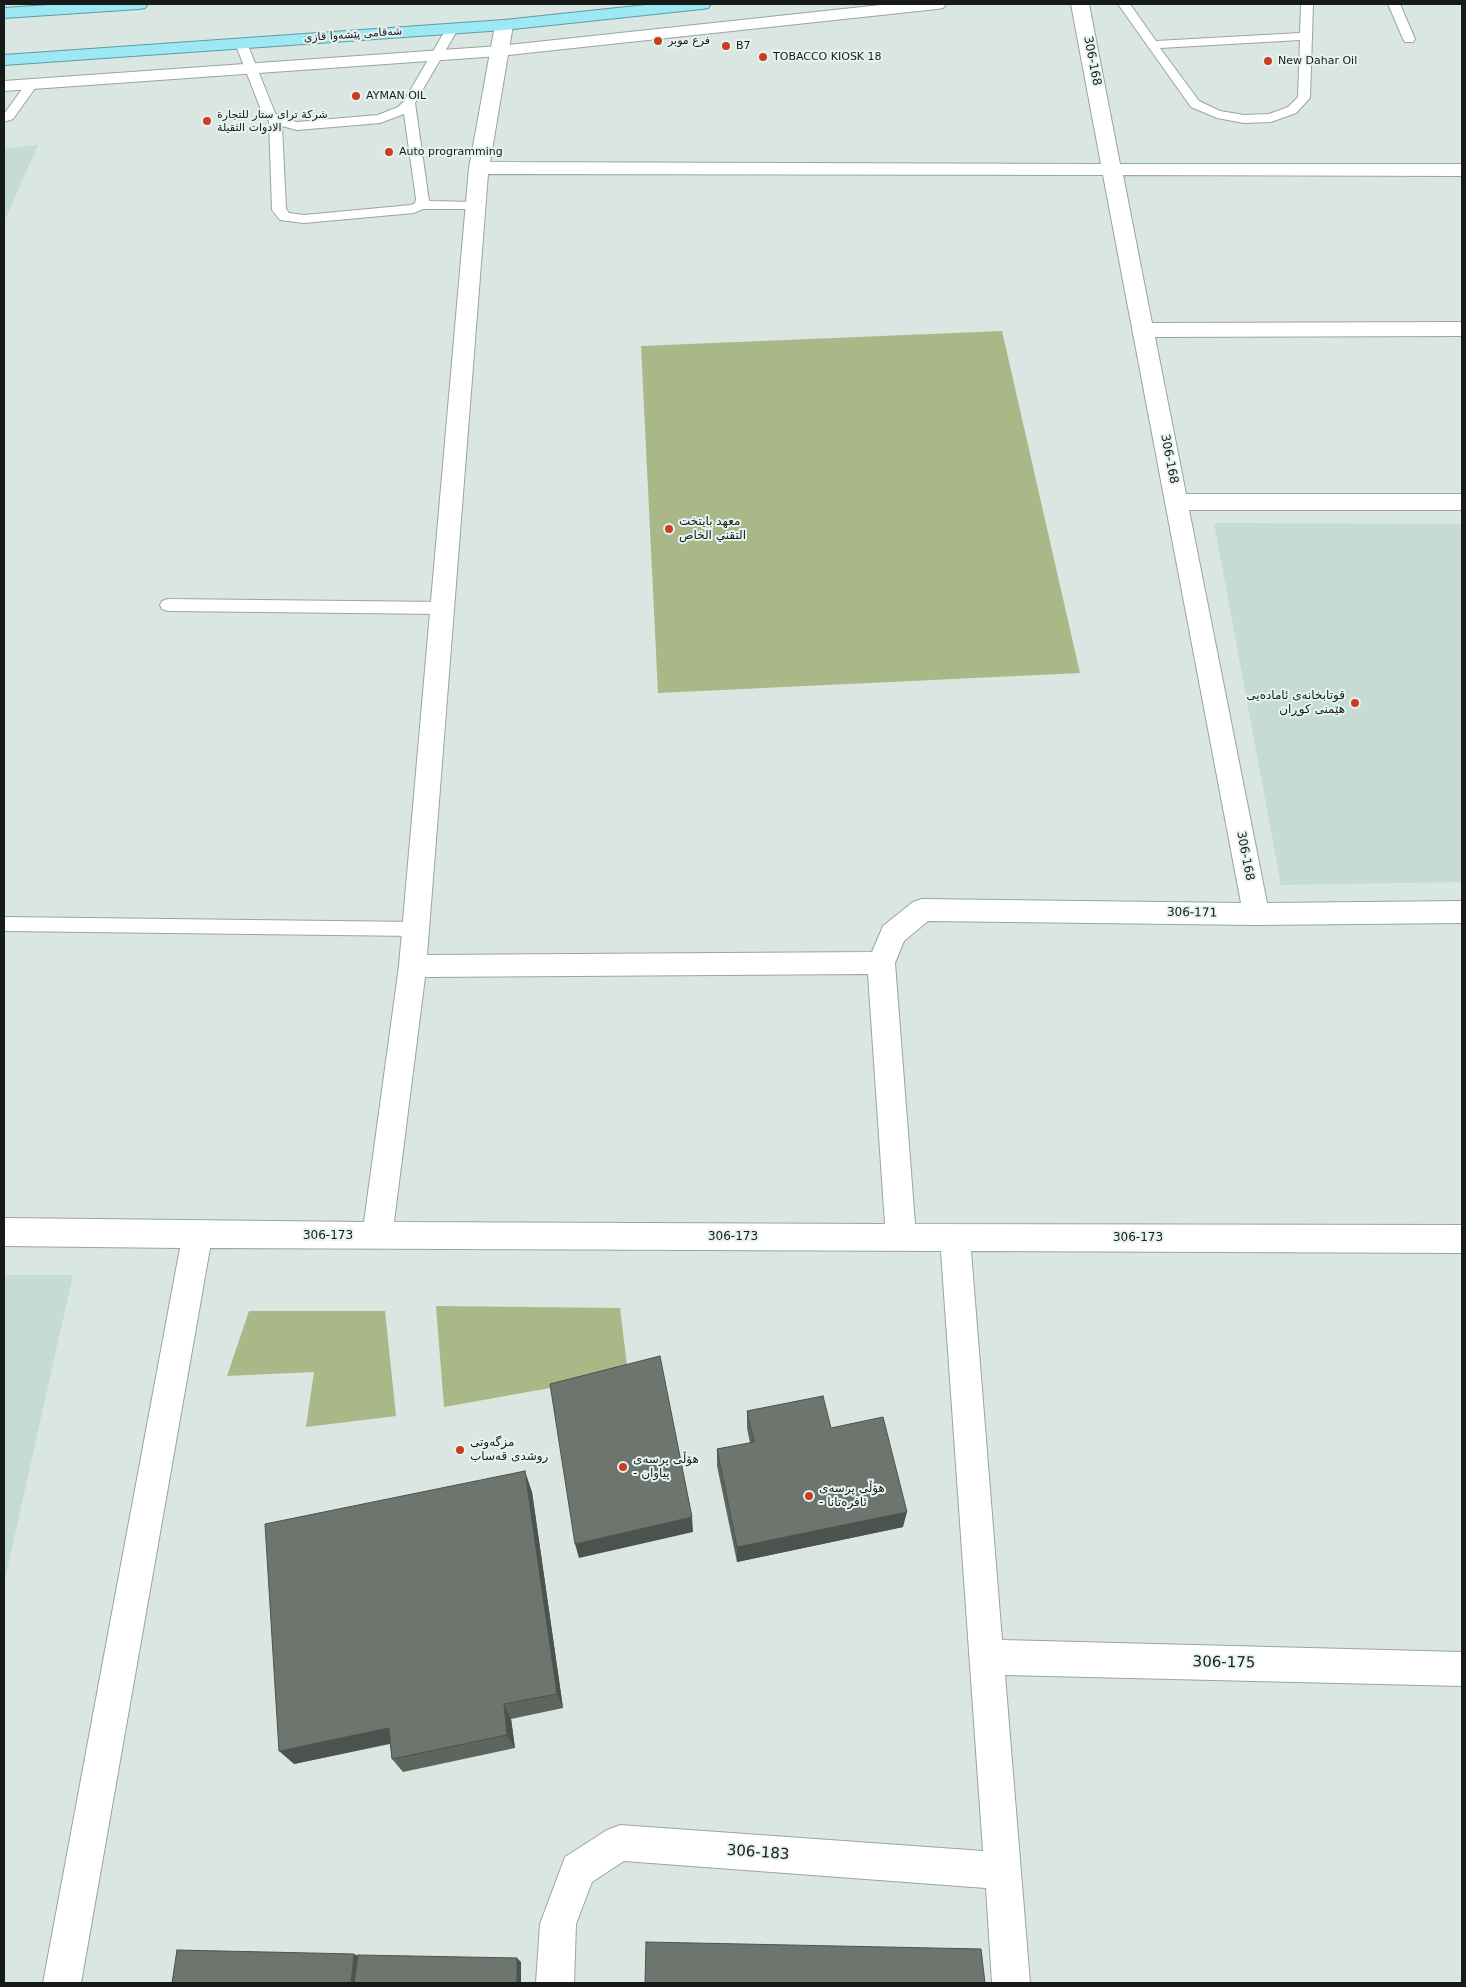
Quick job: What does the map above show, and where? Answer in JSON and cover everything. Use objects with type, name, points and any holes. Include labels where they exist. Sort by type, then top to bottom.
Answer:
[{"type":"highway","points":[[4,13],[139,4]]},
{"type":"highway","name":"شەقامی پێشەوا قازی","points":[[4,60],[504,25],[702,4]]},
{"type":"street","points":[[4,86],[250,67],[499,51],[937,4]]},
{"type":"street","name":"306-168","points":[[1080,4],[1256,914]]},
{"type":"street","points":[[377,1236],[414,966],[475,206],[479,168],[504,25]]},
{"type":"street","points":[[479,168],[1462,170]]},
{"type":"street","points":[[1144,330],[1462,329]]},
{"type":"street","points":[[1177,502],[1462,502]]},
{"type":"street","name":"306-171","points":[[881,963],[893,934],[922,910],[1256,914],[1462,912]]},
{"type":"street","points":[[414,966],[881,963],[902,1237]]},
{"type":"street","name":"306-173","points":[[4,1232],[377,1236],[1462,1239]]},
{"type":"street","points":[[62,1983],[197,1235]]},
{"type":"street","points":[[955,1238],[1012,1983]]},
{"type":"street","name":"306-175","points":[[987,1657],[1462,1669]]},
{"type":"street","name":"306-183","points":[[555,1983],[558,1924],[578,1870],[620,1844],[1003,1872]]},
{"type":"lane","points":[[1124,4],[1182,90],[1195,104],[1226,116],[1244,119],[1271,118],[1292,110],[1304,98],[1307,4]]},
{"type":"lane","points":[[1394,4],[1409,39]]},
{"type":"lane","points":[[241,43],[269,115],[275,120],[297,126],[380,119],[397,112],[409,103],[452,29]]},
{"type":"lane","points":[[1152,45],[1307,36]]},
{"type":"lane","points":[[4,118],[9,116],[32,84]]},
{"type":"lane","points":[[275,120],[279,210],[285,217],[304,219],[414,209],[420,205],[423,199],[409,103]]},
{"type":"lane","points":[[420,205],[475,206]]},
{"type":"lane","points":[[168,605],[442,608]]},
{"type":"lane","points":[[4,924],[416,929]]},
{"type":"shaded area","points":[[38,145],[4,222],[4,149]]},
{"type":"shaded area","name":"قوتابخانەی ئامادەیی هێمنی کوڕان","points":[[1214,523],[1462,524],[1462,882],[1281,885]]},
{"type":"shaded area","points":[[4,1275],[73,1275],[4,1583]]},
{"type":"green space","points":[[1002,331],[1080,673],[658,693],[641,346]]},
{"type":"green space","points":[[436,1306],[620,1308],[628,1374],[444,1407]]},
{"type":"green space","points":[[249,1311],[385,1311],[396,1416],[306,1427],[314,1372],[227,1376]]},
{"type":"building","name":"هۆڵی پرسەی - پیاوان","points":[[660,1356],[692,1517],[575,1544],[550,1384]]},
{"type":"building","name":"هۆڵی پرسەی - ئافرەتانا","points":[[823,1396],[831,1428],[883,1417],[907,1512],[737,1547],[717,1449],[754,1442],[747,1411]]},
{"type":"building","points":[[525,1471],[557,1694],[504,1704],[507,1735],[392,1759],[389,1728],[279,1751],[265,1524]]},
{"type":"building","points":[[646,1942],[981,1949],[985,1983],[645,1983]]},
{"type":"building","points":[[177,1950],[354,1954],[351,1983],[172,1983]]},
{"type":"building","points":[[358,1955],[517,1958],[517,1983],[354,1983]]},
{"type":"place","name":"فرع موبر","points":[[658,41]]},
{"type":"place","name":"B7","points":[[726,46]]},
{"type":"place","name":"TOBACCO KIOSK 18","points":[[763,57]]},
{"type":"place","name":"New Dahar Oil","points":[[1268,61]]},
{"type":"place","name":"AYMAN OIL","points":[[356,96]]},
{"type":"place","name":"شركة ترای ستار للتجارة الادوات الثقيلة","points":[[207,121]]},
{"type":"place","name":"Auto programming","points":[[389,152]]},
{"type":"place","name":"معهد بايتخت التقني الخاص","points":[[669,529]]},
{"type":"place","name":"قوتابخانەی ئامادەیی هێمنی کوڕان","points":[[1355,703]]},
{"type":"place","name":"مزگەوتی روشدی قەساب","points":[[460,1450]]},
{"type":"place","name":"هۆڵی پرسەی - پیاوان","points":[[623,1467]]},
{"type":"place","name":"هۆڵی پرسەی - ئافرەتانا","points":[[809,1496]]}]
